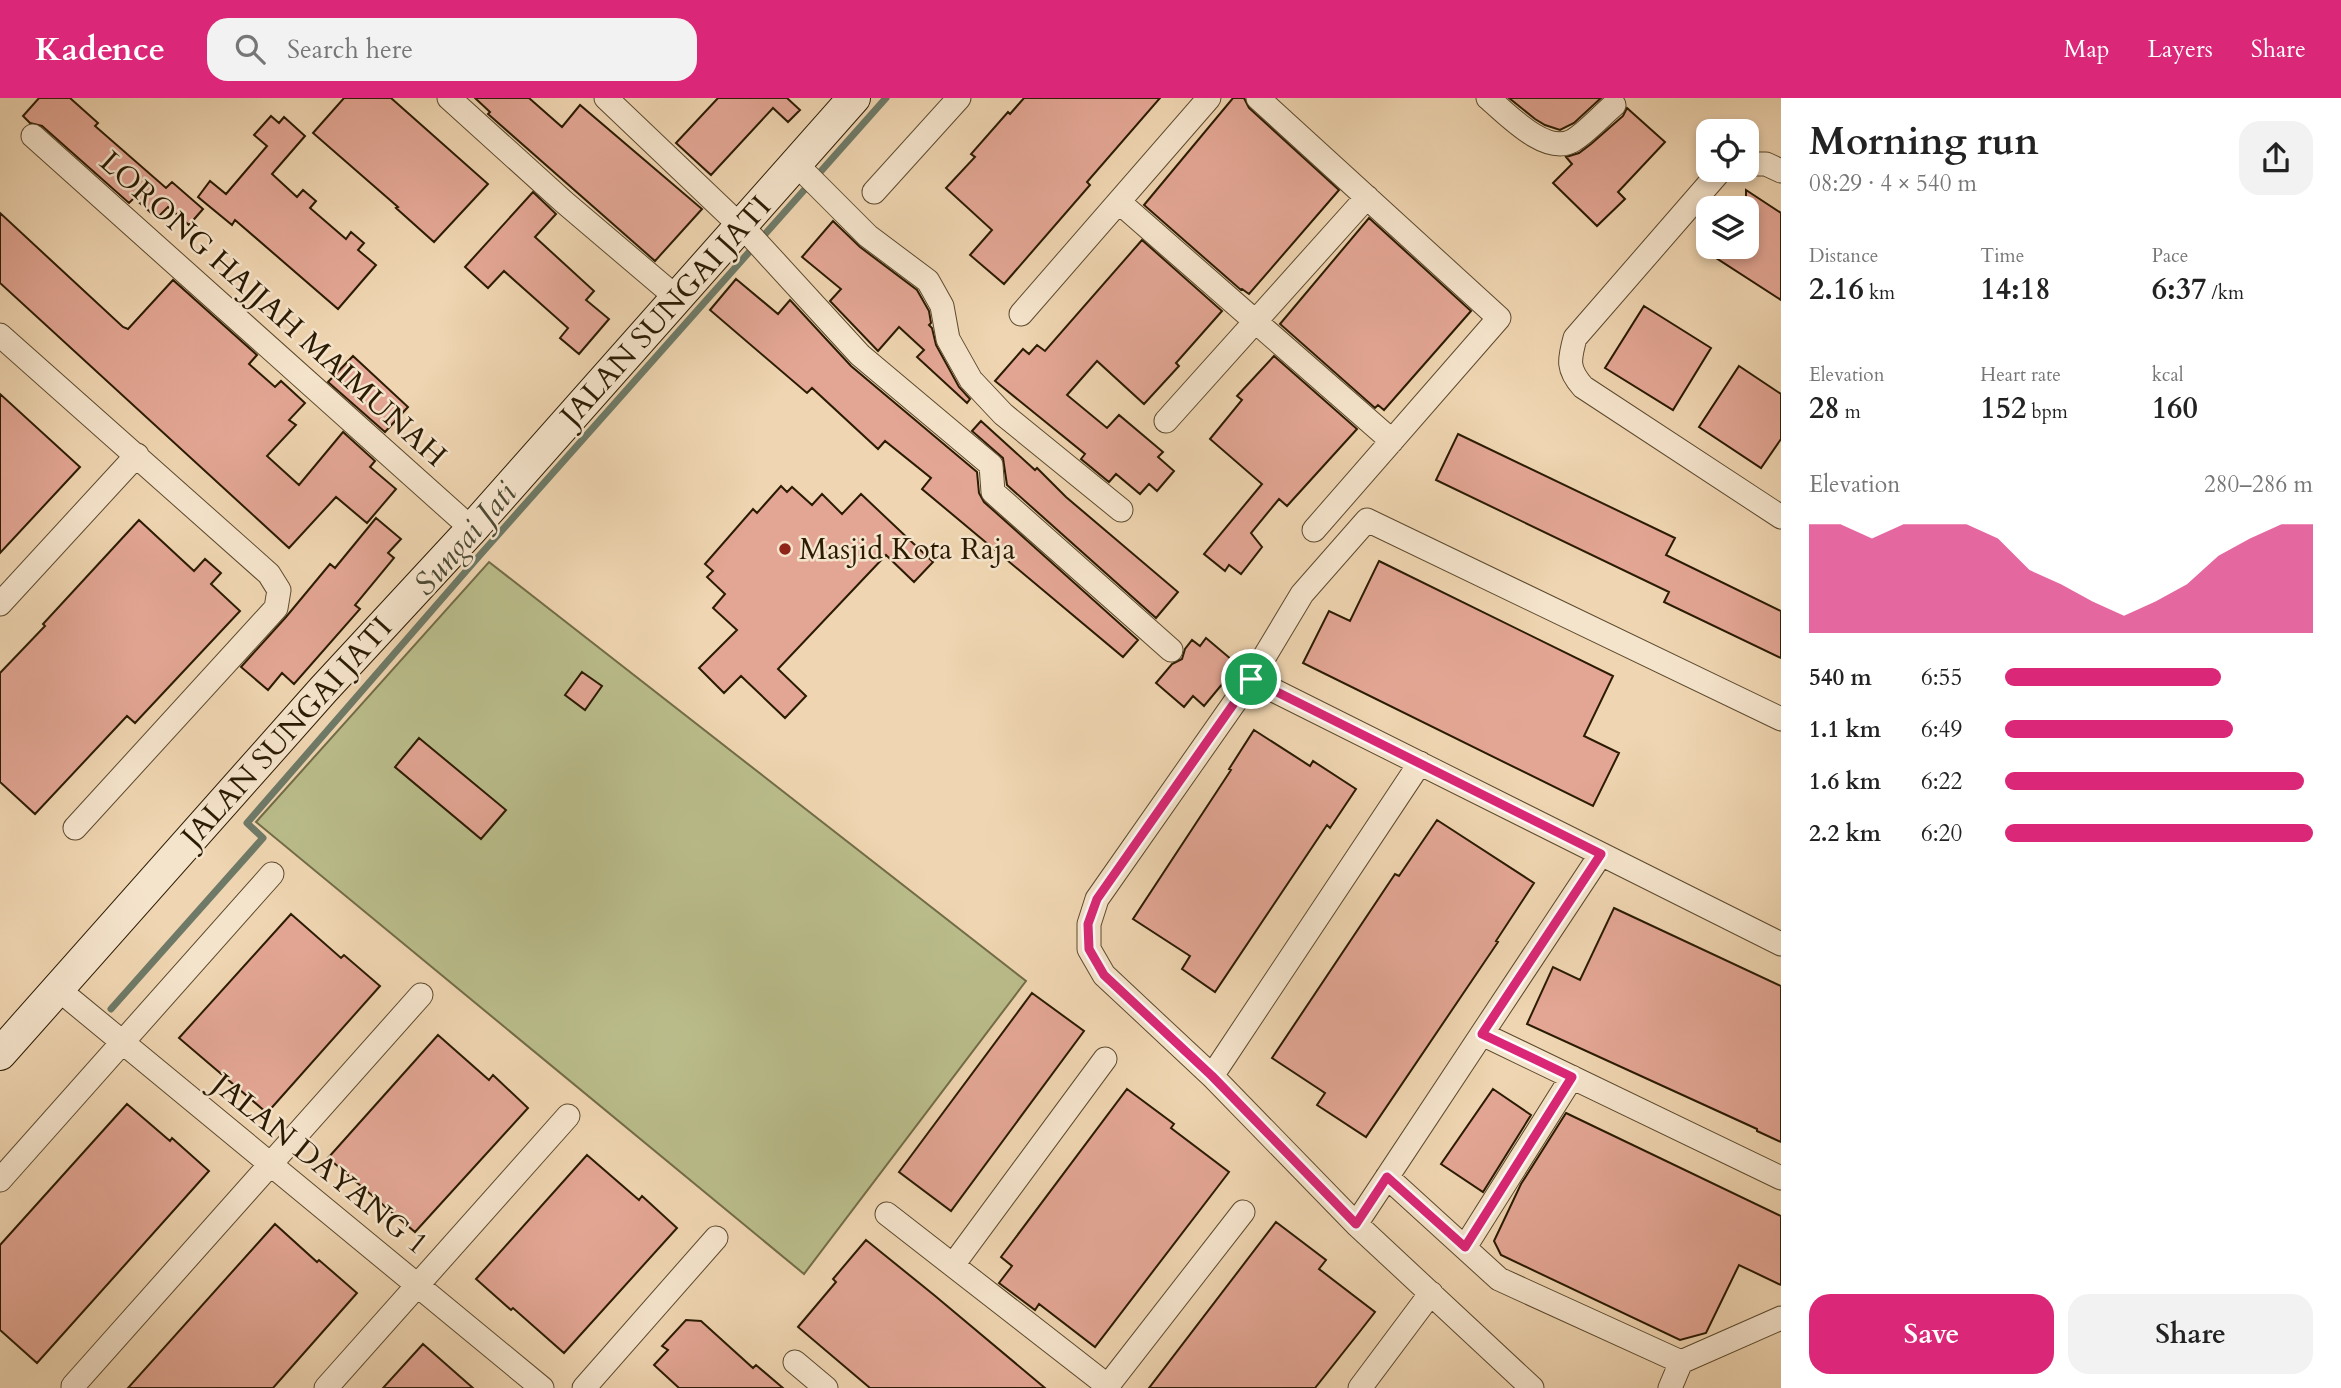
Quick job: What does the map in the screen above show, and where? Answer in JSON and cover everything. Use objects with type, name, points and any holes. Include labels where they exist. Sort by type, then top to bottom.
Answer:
[{"type":"main road","name":"JALAN SUNGAI JATI","points":[[0,1054],[323,690],[472,529],[677,298],[752,238],[807,176],[854,98]]},
{"type":"street","points":[[449,98],[564,202],[677,298]]},
{"type":"street","points":[[606,98],[752,238],[860,355],[991,465],[993,492],[1171,650]]},
{"type":"street","points":[[874,192],[959,98]]},
{"type":"street","points":[[1021,314],[1209,98]]},
{"type":"street","points":[[1258,98],[1499,318],[1314,530]]},
{"type":"street","points":[[1488,98],[1532,135],[1551,144],[1571,142],[1614,105]]},
{"type":"street","name":"LORONG HAJJAH MAIMUNAH","points":[[33,136],[472,529]]},
{"type":"street","points":[[1759,164],[1766,164],[1781,171]]},
{"type":"street","points":[[807,176],[868,236],[928,281],[942,306],[948,339],[971,380],[1003,414],[1121,509]]},
{"type":"street","points":[[1710,182],[1574,338],[1569,358],[1572,375],[1583,387],[1781,517]]},
{"type":"street","points":[[1166,421],[1367,197]]},
{"type":"street","points":[[1119,202],[1392,441]]},
{"type":"street","points":[[0,335],[269,574],[279,590],[276,608],[75,828]]},
{"type":"street","points":[[0,604],[136,455]]},
{"type":"street","points":[[1532,1388],[1356,1224],[1212,1076],[1104,975],[1089,949],[1088,924],[1097,899],[1251,679],[1302,594],[1367,520],[1781,719]]},
{"type":"street","points":[[1251,679],[1781,944]]},
{"type":"street","points":[[1212,1076],[1420,764]]},
{"type":"street","points":[[1356,1224],[1601,854]]},
{"type":"street","points":[[0,1180],[272,874]]},
{"type":"street","name":"JALAN DAYANG 1","points":[[58,989],[542,1388]]},
{"type":"street","points":[[73,1387],[421,995]]},
{"type":"street","points":[[1482,1034],[1781,1178]]},
{"type":"street","points":[[953,1265],[1105,1059]]},
{"type":"street","points":[[1465,1247],[1572,1077]]},
{"type":"street","points":[[326,1388],[568,1116]]},
{"type":"street","points":[[1387,1177],[1499,1279],[1681,1362]]},
{"type":"street","points":[[887,1214],[1107,1387],[1243,1212]]},
{"type":"street","points":[[584,1388],[716,1238]]},
{"type":"street","points":[[1360,1388],[1431,1293]]},
{"type":"street","points":[[1670,1388],[1681,1362],[1781,1318]]},
{"type":"street","points":[[795,1362],[825,1388]]},
{"type":"green space","points":[[489,562],[1026,981],[804,1274],[256,822]]},
{"type":"building","points":[[39,98],[70,98],[98,123],[95,126],[166,188],[172,182],[203,209],[189,225],[168,207],[157,218],[134,198],[129,203],[42,126],[30,123],[23,116]]},
{"type":"building","points":[[344,98],[391,98],[488,184],[434,242],[313,133]]},
{"type":"building","points":[[475,98],[529,98],[562,127],[580,105],[702,209],[655,261],[488,114],[490,112]]},
{"type":"building","points":[[718,98],[787,98],[800,110],[788,122],[773,108],[711,175],[676,143]]},
{"type":"building","points":[[1024,98],[1160,98],[1087,182],[1090,185],[1004,284],[970,255],[992,230],[946,188],[975,157],[971,154]]},
{"type":"building","points":[[1233,98],[1244,98],[1249,108],[1339,190],[1249,294],[1241,290],[1144,205]]},
{"type":"building","points":[[1509,98],[1601,98],[1574,123],[1560,130],[1535,119]]},
{"type":"building","points":[[1627,108],[1665,142],[1618,192],[1625,199],[1597,226],[1553,183],[1572,164],[1566,157],[1579,153],[1591,144],[1623,116]]},
{"type":"building","points":[[271,116],[279,123],[284,117],[305,136],[272,174],[297,197],[303,190],[316,201],[310,208],[346,239],[351,232],[364,243],[358,250],[376,265],[338,309],[235,220],[232,225],[198,197],[210,181],[226,194],[267,146],[254,135]]},
{"type":"building","points":[[533,192],[556,214],[535,237],[594,291],[586,300],[609,319],[579,354],[560,338],[568,328],[504,271],[488,288],[465,267]]},
{"type":"building","points":[[1759,199],[1781,213],[1781,300],[1718,259],[1759,259]]},
{"type":"building","points":[[0,213],[123,327],[128,329],[173,280],[257,355],[249,364],[275,387],[281,381],[305,403],[289,420],[296,425],[267,456],[299,485],[343,432],[375,461],[370,467],[396,489],[367,523],[336,497],[289,548],[0,283]]},
{"type":"building","points":[[1369,218],[1471,311],[1384,410],[1378,405],[1375,408],[1280,324]]},
{"type":"building","points":[[833,221],[860,247],[917,290],[929,311],[929,325],[936,345],[959,387],[970,399],[967,403],[917,357],[924,350],[899,327],[878,351],[830,301],[841,289],[802,257]]},
{"type":"building","points":[[1142,240],[1222,311],[1176,363],[1179,366],[1144,404],[1097,361],[1067,395],[1107,428],[1119,415],[1163,452],[1158,457],[1174,471],[1157,491],[1149,484],[1140,494],[1116,474],[1109,482],[1081,459],[1085,454],[995,381],[1023,349],[1029,354],[1037,345],[1045,351]]},
{"type":"building","points":[[736,279],[778,314],[790,300],[851,366],[977,472],[979,493],[984,502],[1138,640],[1123,657],[922,489],[931,478],[885,441],[878,449],[812,388],[807,393],[710,310]]},
{"type":"building","points":[[1644,306],[1711,348],[1673,410],[1605,368]]},
{"type":"building","points":[[353,356],[408,407],[385,432],[328,382]]},
{"type":"building","points":[[1274,356],[1357,429],[1287,506],[1279,499],[1251,533],[1262,547],[1241,574],[1229,565],[1225,571],[1204,554],[1262,484],[1210,439],[1242,400],[1237,396]]},
{"type":"building","points":[[1739,366],[1781,394],[1781,439],[1761,468],[1699,427]]},
{"type":"building","points":[[0,394],[80,467],[0,553]]},
{"type":"building","points":[[981,421],[1178,592],[1156,618],[1007,485],[1003,458],[972,431]]},
{"type":"building","points":[[1458,434],[1675,538],[1666,555],[1781,611],[1781,658],[1664,602],[1669,592],[1436,480]]},
{"type":"building","points":[[781,486],[787,492],[792,487],[812,505],[822,494],[842,514],[861,494],[933,562],[914,582],[886,555],[778,669],[806,696],[785,718],[741,676],[724,693],[699,668],[737,630],[713,608],[725,594],[707,577],[713,571],[705,564],[753,509],[757,513]]},
{"type":"building","points":[[376,518],[401,539],[388,553],[394,558],[355,605],[360,609],[294,684],[282,673],[268,690],[241,667],[330,564],[335,568]]},
{"type":"building","points":[[139,520],[194,571],[205,559],[221,573],[211,584],[240,611],[135,723],[127,716],[35,814],[0,782],[0,673]]},
{"type":"building","points":[[1379,561],[1613,676],[1584,736],[1619,753],[1593,806],[1303,663],[1329,611],[1350,621]]},
{"type":"building","points":[[1206,638],[1238,665],[1204,706],[1193,696],[1184,707],[1156,683],[1172,664],[1182,659],[1192,640],[1200,646]]},
{"type":"building","points":[[582,672],[602,686],[585,710],[565,695]]},
{"type":"building","points":[[1254,730],[1310,766],[1313,761],[1356,789],[1330,828],[1327,825],[1215,992],[1182,969],[1190,956],[1133,919],[1231,770],[1229,769]]},
{"type":"building","points":[[419,738],[506,810],[481,839],[395,767]]},
{"type":"building","points":[[1437,820],[1534,883],[1496,941],[1498,942],[1366,1137],[1317,1105],[1325,1093],[1272,1058],[1395,874],[1399,876]]},
{"type":"building","points":[[1614,908],[1781,986],[1781,1142],[1527,1024],[1553,967],[1580,980]]},
{"type":"building","points":[[291,914],[341,958],[344,955],[380,986],[267,1113],[179,1038]]},
{"type":"building","points":[[1032,993],[1084,1031],[951,1211],[899,1172]]},
{"type":"building","points":[[438,1035],[489,1080],[493,1075],[528,1108],[415,1232],[328,1158]]},
{"type":"building","points":[[1127,1089],[1174,1124],[1171,1128],[1229,1172],[1095,1347],[1039,1304],[1035,1310],[999,1283],[1012,1266],[1001,1257]]},
{"type":"building","points":[[1493,1089],[1531,1115],[1483,1192],[1441,1164]]},
{"type":"building","points":[[127,1104],[170,1141],[172,1138],[209,1171],[37,1363],[0,1330],[0,1245]]},
{"type":"building","points":[[1566,1113],[1781,1216],[1781,1285],[1739,1265],[1706,1333],[1680,1340],[1501,1255],[1494,1241],[1521,1184]]},
{"type":"building","points":[[587,1155],[639,1200],[642,1196],[677,1228],[564,1353],[476,1279]]},
{"type":"building","points":[[1276,1222],[1326,1260],[1319,1269],[1375,1312],[1315,1388],[1149,1388]]},
{"type":"building","points":[[275,1224],[357,1293],[273,1388],[128,1388]]},
{"type":"building","points":[[866,1240],[1045,1388],[870,1388],[798,1327],[836,1282],[833,1279]]},
{"type":"building","points":[[686,1320],[701,1321],[753,1368],[756,1365],[783,1388],[679,1388],[654,1365],[668,1350],[662,1346]]},
{"type":"building","points":[[423,1344],[473,1388],[383,1388]]},
{"type":"waterway","name":"Sungai Jati","points":[[111,1009],[263,838],[247,823],[480,555],[886,98]]},
{"type":"place","name":"Masjid Kota Raja","points":[[785,549]]},
{"type":"route","points":[[1251,679],[1601,854],[1482,1034],[1572,1077],[1465,1247],[1387,1177],[1356,1224],[1212,1076],[1104,975],[1089,949],[1088,924],[1097,899],[1251,679]]}]
